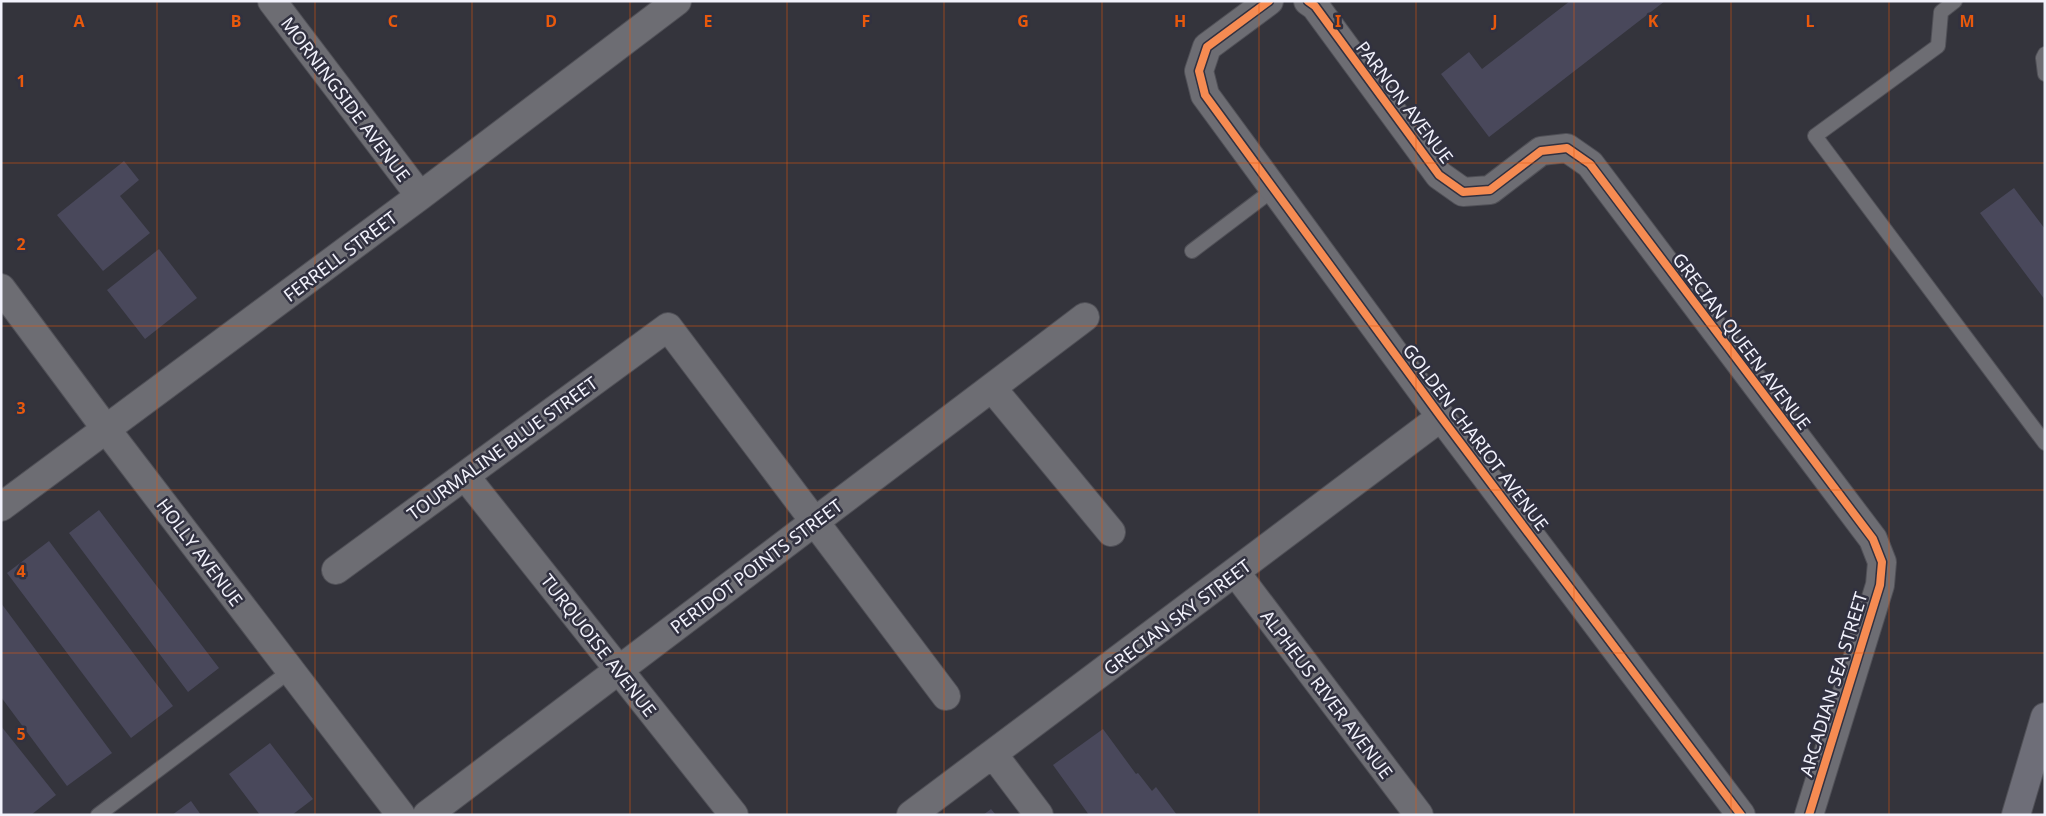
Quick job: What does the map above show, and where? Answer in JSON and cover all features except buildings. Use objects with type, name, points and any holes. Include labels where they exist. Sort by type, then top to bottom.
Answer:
[{"type":"main road","points":[[2016,815],[2045,717]]},
{"type":"street","name":"MORNINGSIDE AVENUE","points":[[272,1],[420,196]]},
{"type":"street","name":"FERRELL STREET","points":[[1,507],[420,196],[677,1]]},
{"type":"street","name":"GOLDEN CHARIOT AVENUE","points":[[1269,1],[1207,47],[1199,71],[1205,95],[1441,417],[1741,815]]},
{"type":"street","name":"PARNON AVENUE","points":[[1308,1],[1315,6],[1439,175],[1463,192],[1490,190],[1541,151],[1567,148]]},
{"type":"street","name":"GRECIAN QUEEN AVENUE","points":[[1567,148],[1590,164],[1873,539],[1882,562]]},
{"type":"street","name":"HOLLY AVENUE","points":[[3,294],[401,815]]},
{"type":"street","name":"PERIDOT POINTS STREET","points":[[428,815],[1085,318]]},
{"type":"street","name":"TOURMALINE BLUE STREET","points":[[336,570],[668,327],[814,522]]},
{"type":"street","points":[[992,388],[1111,532]]},
{"type":"street","name":"GRECIAN SKY STREET","points":[[911,815],[1236,573],[1441,417]]},
{"type":"street","name":"TURQUOISE AVENUE","points":[[465,476],[734,815]]},
{"type":"street","points":[[814,522],[946,696]]},
{"type":"street","name":"ARCADIAN SEA STREET","points":[[1809,815],[1880,585],[1882,562]]},
{"type":"street","name":"ALPHEUS RIVER AVENUE","points":[[1236,573],[1419,815]]},
{"type":"street","points":[[993,754],[1039,815]]},
{"type":"lane","points":[[1955,1],[1941,12],[1938,46],[1816,136],[2045,443]]},
{"type":"lane","points":[[2045,54],[2043,58],[2045,74]]},
{"type":"lane","points":[[1192,251],[1274,189]]},
{"type":"lane","points":[[98,815],[290,670]]},
{"type":"cycle path","points":[[1269,1],[1207,47],[1199,71],[1205,95],[1441,417],[1741,815]]},
{"type":"cycle path","points":[[1308,1],[1315,6],[1439,175],[1463,192],[1490,190],[1541,151],[1567,148],[1590,164],[1873,539],[1882,562],[1880,585],[1809,815]]}]
